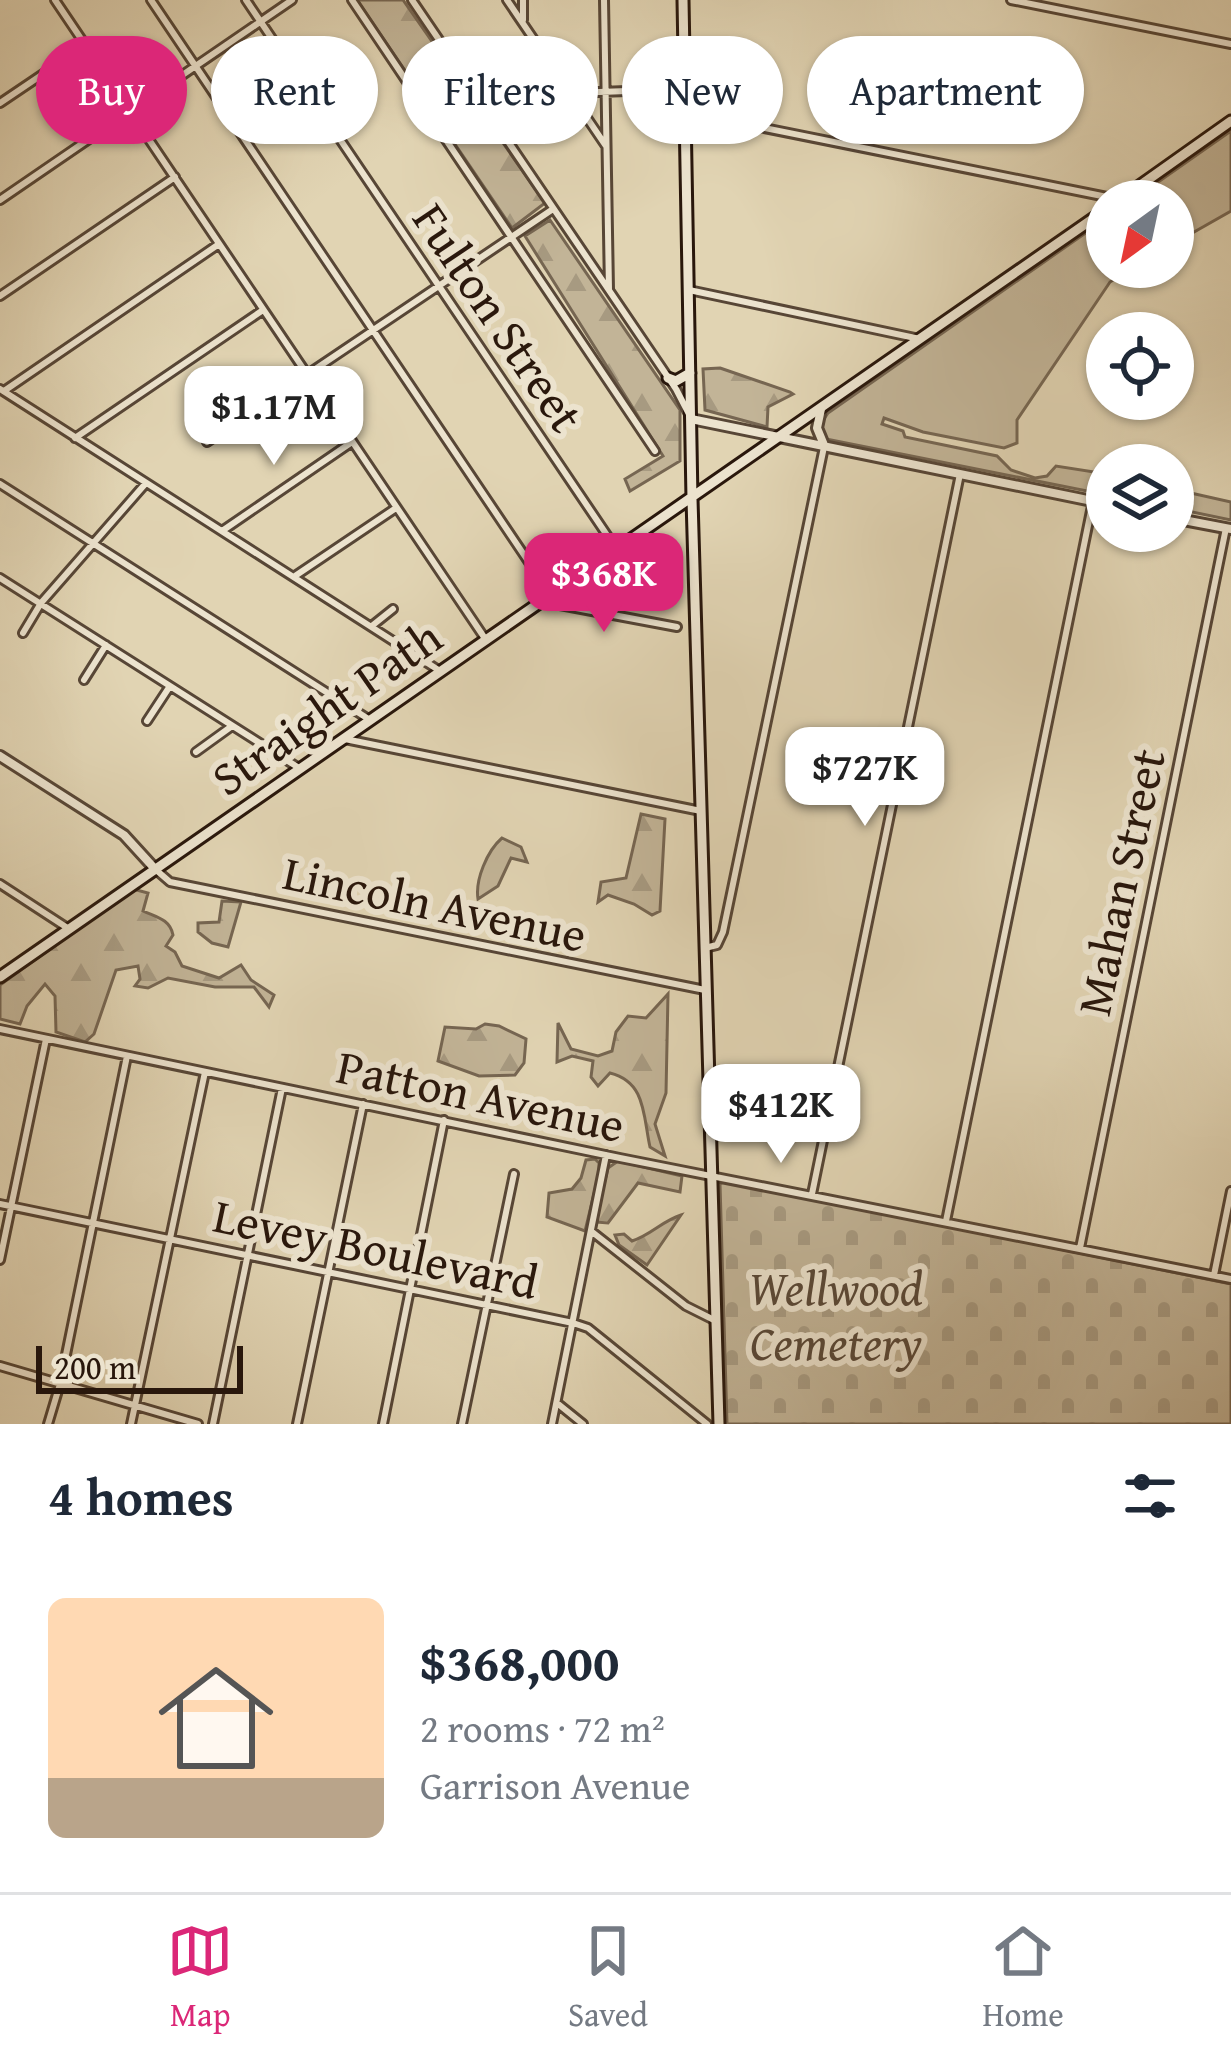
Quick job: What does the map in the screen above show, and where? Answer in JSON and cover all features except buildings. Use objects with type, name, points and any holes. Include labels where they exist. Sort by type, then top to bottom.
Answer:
[{"type":"main road","points":[[682,0],[683,36]]},
{"type":"main road","points":[[1147,180],[1231,121]]},
{"type":"main road","points":[[687,144],[719,1424]]},
{"type":"main road","name":"Straight Path","points":[[0,977],[1086,223]]},
{"type":"main road","points":[[668,378],[676,381],[690,374]]},
{"type":"street","points":[[56,0],[80,36]]},
{"type":"street","points":[[151,0],[374,331],[546,598],[676,627]]},
{"type":"street","name":"Fulton Street","points":[[246,0],[617,550]]},
{"type":"street","points":[[187,72],[292,0]]},
{"type":"street","points":[[352,0],[655,451]]},
{"type":"street","points":[[412,0],[436,36]]},
{"type":"street","points":[[507,0],[532,36]]},
{"type":"street","points":[[523,0],[524,24]]},
{"type":"street","points":[[604,0],[609,292]]},
{"type":"street","points":[[1011,0],[1231,44]]},
{"type":"street","points":[[0,103],[36,79]]},
{"type":"street","points":[[598,91],[622,91]]},
{"type":"street","points":[[783,132],[1086,193]]},
{"type":"street","points":[[598,134],[608,149]]},
{"type":"street","points":[[0,200],[83,144]]},
{"type":"street","points":[[153,144],[486,640]]},
{"type":"street","points":[[509,144],[691,419],[1086,500]]},
{"type":"street","points":[[0,296],[175,177]]},
{"type":"street","points":[[207,442],[553,208]]},
{"type":"street","points":[[219,244],[2,390],[440,671]]},
{"type":"street","points":[[689,290],[920,339]]},
{"type":"street","points":[[75,438],[263,310]]},
{"type":"street","points":[[705,948],[717,945],[723,932],[816,492],[824,447],[817,428],[821,409]]},
{"type":"street","points":[[221,531],[352,442]]},
{"type":"street","points":[[812,1194],[960,474]]},
{"type":"street","points":[[23,633],[41,603],[146,483]]},
{"type":"street","points":[[0,484],[370,720]]},
{"type":"street","points":[[294,577],[397,508]]},
{"type":"street","points":[[1194,522],[1229,529]]},
{"type":"street","name":"Mahan Street","points":[[1080,1249],[1229,529]]},
{"type":"street","points":[[946,1222],[1086,535]]},
{"type":"street","points":[[0,578],[299,768]]},
{"type":"street","points":[[371,626],[394,609]]},
{"type":"street","points":[[83,680],[106,644]]},
{"type":"street","points":[[147,721],[170,686]]},
{"type":"street","points":[[196,752],[233,725]]},
{"type":"street","points":[[341,739],[701,811]]},
{"type":"street","points":[[0,756],[124,835],[155,869]]},
{"type":"street","name":"Lincoln Avenue","points":[[155,869],[170,882],[706,991]]},
{"type":"street","points":[[0,884],[69,929]]},
{"type":"street","name":"Patton Avenue","points":[[0,1029],[1231,1279]]},
{"type":"street","points":[[0,1260],[46,1039]]},
{"type":"street","points":[[48,1424],[127,1056]]},
{"type":"street","points":[[131,1424],[205,1072]]},
{"type":"street","points":[[213,1424],[282,1088]]},
{"type":"street","points":[[297,1424],[363,1105]]},
{"type":"street","points":[[383,1424],[444,1120]]},
{"type":"street","points":[[552,1424],[606,1155]]},
{"type":"street","points":[[462,1424],[514,1174]]},
{"type":"street","points":[[1214,1276],[1231,1191]]},
{"type":"street","name":"Levey Boulevard","points":[[0,1204],[573,1323],[588,1328],[707,1424]]},
{"type":"street","points":[[591,1231],[686,1306],[716,1321]]},
{"type":"street","points":[[0,1366],[198,1424]]},
{"type":"street","points":[[556,1403],[583,1424]]},
{"type":"green space","points":[[357,0],[403,0],[428,36],[402,36],[402,66]]},
{"type":"green space","points":[[1231,131],[1231,211],[1194,232],[1194,180],[1161,180]]},
{"type":"green space","points":[[455,144],[504,144],[545,203],[512,228]]},
{"type":"green space","points":[[550,220],[680,410],[680,461],[630,491],[625,479],[663,456],[525,236]]},
{"type":"green space","points":[[1086,233],[1086,288],[1106,288],[1017,420],[1017,443],[1004,448],[923,432],[884,418],[882,424],[903,431],[905,437],[997,456],[1011,470],[1035,478],[1047,476],[1056,466],[1086,471],[1086,491],[826,439],[820,425],[828,413]]},
{"type":"green space","points":[[720,368],[793,394],[768,407],[767,427],[705,410],[703,369]]},
{"type":"green space","points":[[1194,494],[1231,502],[1231,520],[1194,512]]},
{"type":"green space","points":[[641,814],[665,819],[660,911],[652,915],[608,895],[598,902],[601,882],[626,878]]},
{"type":"green space","points":[[502,838],[521,847],[527,862],[511,858],[498,886],[478,899],[483,866]]},
{"type":"green space","points":[[133,889],[148,893],[143,911],[169,925],[173,935],[166,946],[182,966],[219,978],[241,965],[251,980],[274,995],[269,1007],[254,987],[215,987],[168,978],[148,988],[135,986],[140,979],[138,966],[116,970],[94,1034],[85,1042],[56,1032],[55,996],[45,984],[27,1006],[20,1024],[0,1019],[0,985]]},
{"type":"green space","points":[[222,901],[241,902],[228,947],[198,932],[198,923],[219,922]]},
{"type":"green space","points":[[668,994],[666,1093],[655,1124],[665,1156],[650,1147],[641,1101],[622,1077],[610,1073],[598,1086],[591,1077],[593,1061],[572,1056],[557,1062],[558,1023],[571,1049],[598,1056],[612,1051],[616,1032],[628,1016],[646,1018]]},
{"type":"green space","points":[[485,1024],[526,1039],[524,1063],[515,1075],[479,1076],[438,1061],[445,1027],[476,1029]]},
{"type":"green space","points":[[595,1159],[599,1173],[585,1231],[547,1217],[549,1193],[572,1189],[586,1160]]},
{"type":"green space","points":[[618,1161],[682,1176],[680,1192],[638,1183],[608,1223],[595,1222],[608,1168]]},
{"type":"green space","name":"Wellwood Cemetery","points":[[725,1181],[1231,1284],[1231,1424],[727,1424],[720,1184]]},
{"type":"green space","points":[[681,1215],[647,1265],[619,1245],[615,1235],[624,1234],[632,1241]]}]
